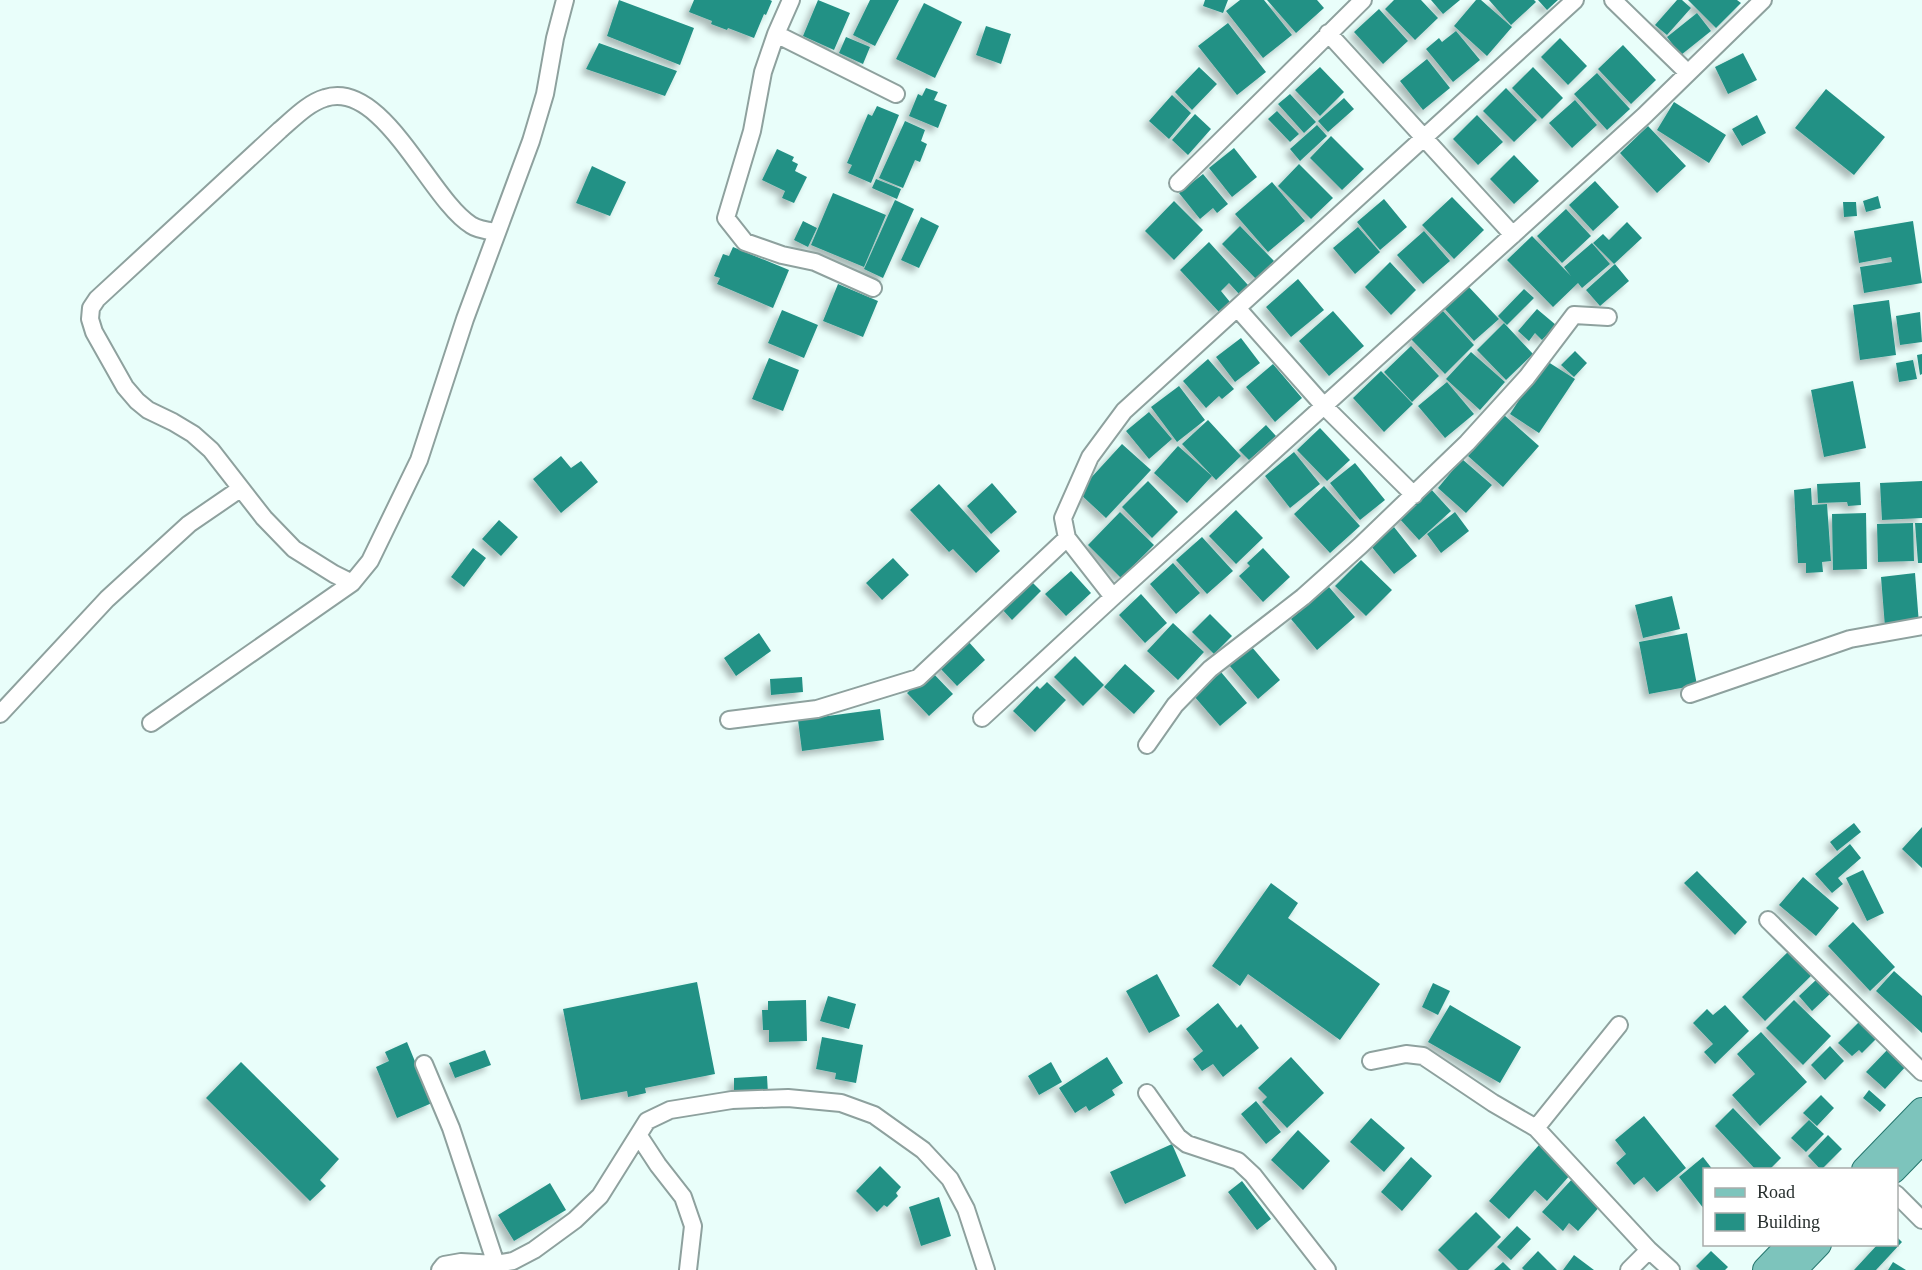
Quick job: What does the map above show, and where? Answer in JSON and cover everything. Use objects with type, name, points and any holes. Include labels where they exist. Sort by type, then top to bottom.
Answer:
[{"type":"main road","points":[[1867,1168],[1922,1112]]},
{"type":"main road","points":[[1895,1168],[1922,1140]]},
{"type":"main road","points":[[1766,1270],[1790,1246]]},
{"type":"main road","points":[[1793,1270],[1817,1246]]},
{"type":"street","points":[[151,723],[352,583],[370,561],[419,460],[465,319],[531,141],[542,104],[565,0]]},
{"type":"street","points":[[791,0],[763,72],[752,131],[726,218],[745,242],[782,255],[815,262],[873,288]]},
{"type":"street","points":[[1178,183],[1363,0]]},
{"type":"street","points":[[1113,597],[1067,538],[1063,518],[1090,457],[1124,411],[1575,0]]},
{"type":"street","points":[[1613,0],[1688,73]]},
{"type":"street","points":[[982,718],[1644,116],[1763,0]]},
{"type":"street","points":[[1328,33],[1513,235]]},
{"type":"street","points":[[776,34],[896,93]]},
{"type":"street","points":[[352,583],[294,549],[240,489],[211,450],[193,434],[148,410],[125,387],[94,332],[90,319],[92,308],[98,299],[280,130],[308,107],[325,98],[341,96],[358,101],[376,114],[398,137],[456,212],[471,226],[497,232]]},
{"type":"street","points":[[1238,309],[1324,406],[1413,495]]},
{"type":"street","points":[[1148,745],[1175,705],[1209,669],[1304,597],[1467,443],[1527,377],[1574,315],[1608,317]]},
{"type":"street","points":[[0,714],[124,583],[189,524],[240,489]]},
{"type":"street","points":[[729,720],[817,710],[918,678],[1067,538]]},
{"type":"street","points":[[1690,694],[1850,639],[1922,626]]},
{"type":"street","points":[[1768,920],[1922,1072]]},
{"type":"street","points":[[1536,1128],[1619,1025]]},
{"type":"street","points":[[1371,1061],[1406,1054],[1423,1056],[1493,1103],[1536,1128],[1649,1250],[1671,1270]]},
{"type":"street","points":[[424,1064],[451,1128],[496,1264]]},
{"type":"street","points":[[1147,1093],[1178,1137],[1187,1144],[1238,1161],[1327,1270]]},
{"type":"street","points":[[440,1270],[444,1265],[460,1262],[496,1264],[513,1261],[534,1250],[575,1220],[600,1196],[647,1121],[670,1110],[732,1100],[788,1098],[841,1103],[874,1115],[923,1150],[950,1179],[966,1209],[986,1270]]},
{"type":"street","points":[[639,1136],[683,1197],[693,1226],[688,1270]]},
{"type":"street","points":[[1898,1196],[1922,1220]]},
{"type":"street","points":[[1629,1270],[1649,1250]]},
{"type":"building","points":[[619,0],[694,28],[680,65],[607,36]]},
{"type":"building","points":[[694,0],[772,1],[754,38],[711,24],[712,21],[689,12]]},
{"type":"building","points":[[818,0],[850,13],[834,50],[803,36]]},
{"type":"building","points":[[870,0],[899,0],[875,46],[853,35]]},
{"type":"building","points":[[1205,0],[1228,0],[1223,13],[1203,6]]},
{"type":"building","points":[[1240,0],[1264,0],[1292,35],[1263,58],[1226,11]]},
{"type":"building","points":[[1267,0],[1317,0],[1324,8],[1296,33]]},
{"type":"building","points":[[1394,0],[1421,0],[1438,18],[1415,40],[1385,9]]},
{"type":"building","points":[[1431,0],[1460,0],[1443,14]]},
{"type":"building","points":[[1476,0],[1481,0],[1512,27],[1487,56],[1454,26]]},
{"type":"building","points":[[1489,0],[1534,0],[1536,2],[1511,25]]},
{"type":"building","points":[[1538,0],[1558,0],[1547,10]]},
{"type":"building","points":[[1677,0],[1682,0],[1691,8],[1667,35],[1655,25]]},
{"type":"building","points":[[1688,0],[1737,0],[1741,3],[1716,28]]},
{"type":"building","points":[[924,3],[962,22],[935,78],[896,59]]},
{"type":"building","points":[[1379,9],[1408,41],[1383,64],[1354,32]]},
{"type":"building","points":[[1697,13],[1711,31],[1681,55],[1667,37]]},
{"type":"building","points":[[1228,23],[1266,72],[1237,95],[1198,46]]},
{"type":"building","points":[[986,26],[1011,34],[1001,64],[976,55]]},
{"type":"building","points":[[1456,31],[1480,60],[1453,82],[1426,49],[1439,38],[1442,42]]},
{"type":"building","points":[[846,37],[870,47],[863,64],[839,53]]},
{"type":"building","points":[[1560,38],[1587,66],[1568,85],[1541,57]]},
{"type":"building","points":[[599,43],[677,71],[665,96],[586,69]]},
{"type":"building","points":[[1623,45],[1656,80],[1631,104],[1598,69]]},
{"type":"building","points":[[1743,53],[1757,80],[1728,94],[1715,67]]},
{"type":"building","points":[[1427,59],[1450,88],[1423,110],[1400,81]]},
{"type":"building","points":[[1199,67],[1217,84],[1192,110],[1175,92]]},
{"type":"building","points":[[1320,67],[1344,92],[1320,116],[1295,90]]},
{"type":"building","points":[[1533,67],[1563,98],[1542,119],[1512,88]]},
{"type":"building","points":[[1597,73],[1630,109],[1607,130],[1574,94]]},
{"type":"building","points":[[926,88],[938,92],[934,100],[947,105],[938,128],[909,116],[918,94],[922,96]]},
{"type":"building","points":[[1506,88],[1537,120],[1514,142],[1483,111]]},
{"type":"building","points":[[1826,89],[1885,137],[1854,175],[1795,128]]},
{"type":"building","points":[[1290,94],[1316,122],[1304,133],[1278,104]]},
{"type":"building","points":[[1172,95],[1191,113],[1169,139],[1149,121]]},
{"type":"building","points":[[1344,98],[1354,109],[1328,132],[1318,121]]},
{"type":"building","points":[[1575,100],[1597,125],[1572,148],[1549,123]]},
{"type":"building","points":[[1674,102],[1726,135],[1709,163],[1657,130]]},
{"type":"building","points":[[877,106],[899,115],[871,183],[848,173],[852,165],[847,163],[868,114],[872,116]]},
{"type":"building","points":[[1277,111],[1299,134],[1290,142],[1268,119]]},
{"type":"building","points":[[1195,114],[1211,129],[1188,155],[1172,140]]},
{"type":"building","points":[[1477,115],[1503,142],[1478,165],[1453,139]]},
{"type":"building","points":[[1757,115],[1766,133],[1742,146],[1732,129]]},
{"type":"building","points":[[905,121],[925,130],[921,141],[927,144],[920,162],[915,160],[903,188],[879,178]]},
{"type":"building","points":[[1317,125],[1327,136],[1300,161],[1290,149]]},
{"type":"building","points":[[1648,126],[1686,166],[1657,193],[1620,153]]},
{"type":"building","points":[[1331,136],[1364,169],[1342,190],[1310,158]]},
{"type":"building","points":[[1234,148],[1257,177],[1232,197],[1209,168]]},
{"type":"building","points":[[777,149],[794,157],[792,161],[798,164],[795,171],[807,177],[794,203],[782,198],[785,191],[762,180]]},
{"type":"building","points":[[1514,155],[1539,181],[1514,204],[1490,179]]},
{"type":"building","points":[[1299,164],[1333,198],[1311,219],[1278,186]]},
{"type":"building","points":[[592,166],[626,182],[610,216],[576,203]]},
{"type":"building","points":[[1203,174],[1228,204],[1217,213],[1213,208],[1200,219],[1179,193]]},
{"type":"building","points":[[876,179],[901,189],[897,199],[872,188]]},
{"type":"building","points":[[1595,181],[1619,207],[1593,231],[1569,205]]},
{"type":"building","points":[[1272,182],[1305,221],[1268,252],[1235,214]]},
{"type":"building","points":[[833,193],[886,215],[864,267],[811,245]]},
{"type":"building","points":[[1878,196],[1881,208],[1866,212],[1863,201]]},
{"type":"building","points":[[1452,197],[1484,230],[1454,259],[1422,225]]},
{"type":"building","points":[[1384,199],[1407,227],[1380,250],[1357,222]]},
{"type":"building","points":[[895,200],[914,209],[883,278],[864,269]]},
{"type":"building","points":[[1174,201],[1203,230],[1174,260],[1145,231]]},
{"type":"building","points":[[1843,202],[1856,202],[1857,216],[1844,217]]},
{"type":"building","points":[[1566,209],[1591,236],[1562,263],[1537,236]]},
{"type":"building","points":[[921,217],[939,226],[919,268],[901,260]]},
{"type":"building","points":[[803,221],[817,228],[808,247],[794,240]]},
{"type":"building","points":[[1913,221],[1922,283],[1864,293],[1860,267],[1892,262],[1891,257],[1859,263],[1854,231]]},
{"type":"building","points":[[1627,222],[1642,238],[1614,264],[1593,243],[1603,234],[1609,240]]},
{"type":"building","points":[[1240,226],[1274,261],[1256,279],[1222,244]]},
{"type":"building","points":[[1358,227],[1380,252],[1355,274],[1333,248]]},
{"type":"building","points":[[1424,231],[1450,261],[1423,284],[1397,255]]},
{"type":"building","points":[[1532,236],[1571,276],[1564,267],[1592,243],[1610,264],[1582,288],[1578,283],[1553,307],[1507,260]]},
{"type":"building","points":[[1209,242],[1248,285],[1239,294],[1229,283],[1221,291],[1230,302],[1219,312],[1180,270]]},
{"type":"building","points":[[733,247],[789,270],[773,308],[717,284],[720,278],[714,276],[723,254],[729,256]]},
{"type":"building","points":[[1390,262],[1416,290],[1391,315],[1365,287]]},
{"type":"building","points":[[1615,264],[1629,281],[1600,306],[1586,290]]},
{"type":"building","points":[[1298,279],[1324,310],[1291,337],[1266,307]]},
{"type":"building","points":[[838,284],[878,301],[863,337],[823,321]]},
{"type":"building","points":[[1467,285],[1499,319],[1474,341],[1443,307]]},
{"type":"building","points":[[1524,289],[1534,298],[1507,325],[1498,316]]},
{"type":"building","points":[[1889,300],[1896,355],[1860,360],[1853,305]]},
{"type":"building","points":[[1537,309],[1556,325],[1542,340],[1535,333],[1529,341],[1518,331]]},
{"type":"building","points":[[782,310],[818,325],[804,358],[768,343]]},
{"type":"building","points":[[1442,310],[1474,345],[1445,374],[1411,339]]},
{"type":"building","points":[[1333,311],[1364,346],[1329,376],[1299,341]]},
{"type":"building","points":[[1920,312],[1922,342],[1900,345],[1896,316]]},
{"type":"building","points":[[1504,323],[1533,354],[1506,380],[1477,350]]},
{"type":"building","points":[[1241,338],[1260,363],[1235,382],[1216,357]]},
{"type":"building","points":[[1411,346],[1439,376],[1412,402],[1384,372]]},
{"type":"building","points":[[1575,351],[1587,363],[1574,377],[1561,365]]},
{"type":"building","points":[[1471,352],[1505,382],[1480,410],[1446,379]]},
{"type":"building","points":[[1922,354],[1922,374],[1920,375],[1917,355]]},
{"type":"building","points":[[769,358],[799,370],[783,411],[752,399]]},
{"type":"building","points":[[1208,359],[1234,389],[1222,399],[1219,396],[1206,408],[1183,381]]},
{"type":"building","points":[[1545,360],[1575,379],[1539,433],[1510,414]]},
{"type":"building","points":[[1913,360],[1917,379],[1899,382],[1896,363]]},
{"type":"building","points":[[1273,364],[1302,398],[1275,422],[1246,387]]},
{"type":"building","points":[[1381,371],[1413,404],[1384,432],[1353,398]]},
{"type":"building","points":[[1853,381],[1866,448],[1824,457],[1811,390]]},
{"type":"building","points":[[1447,382],[1474,414],[1445,438],[1418,406]]},
{"type":"building","points":[[1179,386],[1205,420],[1177,442],[1151,407]]},
{"type":"building","points":[[1149,412],[1172,439],[1149,459],[1126,431]]},
{"type":"building","points":[[1504,415],[1539,446],[1503,487],[1468,456]]},
{"type":"building","points":[[1208,420],[1241,456],[1216,480],[1182,444]]},
{"type":"building","points":[[1266,425],[1276,436],[1249,460],[1239,450]]},
{"type":"building","points":[[1320,428],[1350,460],[1327,481],[1297,450]]},
{"type":"building","points":[[1122,444],[1151,470],[1106,518],[1078,492]]},
{"type":"building","points":[[1178,446],[1212,476],[1187,503],[1154,473]]},
{"type":"building","points":[[1294,452],[1320,484],[1290,508],[1265,476]]},
{"type":"building","points":[[561,456],[571,468],[581,461],[598,482],[561,513],[533,479]]},
{"type":"building","points":[[1462,459],[1492,485],[1466,513],[1438,488]]},
{"type":"building","points":[[1355,463],[1385,500],[1360,520],[1330,483]]},
{"type":"building","points":[[1148,481],[1178,512],[1152,538],[1122,507]]},
{"type":"building","points":[[1922,481],[1922,518],[1882,520],[1880,483]]},
{"type":"building","points":[[1860,482],[1861,505],[1848,506],[1847,502],[1818,503],[1817,484]]},
{"type":"building","points":[[992,483],[1017,512],[991,534],[967,506]]},
{"type":"building","points":[[939,484],[1000,551],[976,573],[953,549],[949,552],[910,510]]},
{"type":"building","points":[[1324,486],[1360,526],[1330,553],[1294,514]]},
{"type":"building","points":[[1430,488],[1451,511],[1419,540],[1398,517]]},
{"type":"building","points":[[1811,488],[1812,505],[1827,504],[1831,561],[1822,562],[1823,572],[1806,573],[1806,563],[1798,563],[1794,490]]},
{"type":"building","points":[[1236,510],[1263,538],[1236,564],[1209,536]]},
{"type":"building","points":[[1120,512],[1154,545],[1121,578],[1088,545]]},
{"type":"building","points":[[1455,512],[1469,531],[1441,553],[1427,534]]},
{"type":"building","points":[[1866,513],[1867,569],[1833,570],[1832,514]]},
{"type":"building","points":[[499,520],[518,537],[501,556],[482,539]]},
{"type":"building","points":[[1913,523],[1914,561],[1878,562],[1877,524]]},
{"type":"building","points":[[1915,523],[1922,523],[1922,563],[1918,563]]},
{"type":"building","points":[[1394,527],[1417,556],[1394,574],[1371,546]]},
{"type":"building","points":[[1202,537],[1233,571],[1207,594],[1176,560]]},
{"type":"building","points":[[473,548],[486,558],[464,587],[451,577]]},
{"type":"building","points":[[1263,548],[1290,577],[1263,602],[1239,576],[1250,566],[1247,563]]},
{"type":"building","points":[[893,558],[909,575],[882,600],[866,583]]},
{"type":"building","points":[[1361,560],[1392,590],[1366,616],[1335,586]]},
{"type":"building","points":[[1173,563],[1200,593],[1176,614],[1150,584]]},
{"type":"building","points":[[1071,571],[1091,593],[1066,616],[1045,594]]},
{"type":"building","points":[[1915,573],[1919,624],[1885,627],[1881,577]]},
{"type":"building","points":[[1030,580],[1041,591],[1012,620],[1001,608]]},
{"type":"building","points":[[1329,587],[1355,617],[1317,650],[1291,619]]},
{"type":"building","points":[[1141,594],[1167,623],[1145,643],[1119,615]]},
{"type":"building","points":[[1672,596],[1680,629],[1643,638],[1635,605]]},
{"type":"building","points":[[1210,614],[1232,636],[1214,654],[1192,632]]},
{"type":"building","points":[[1173,623],[1204,652],[1178,680],[1147,651]]},
{"type":"building","points":[[759,633],[771,651],[736,676],[724,658]]},
{"type":"building","points":[[1687,633],[1697,685],[1649,694],[1639,642]]},
{"type":"building","points":[[967,640],[985,660],[957,686],[939,667]]},
{"type":"building","points":[[1251,646],[1280,680],[1258,699],[1229,665]]},
{"type":"building","points":[[1075,656],[1104,685],[1083,706],[1054,677]]},
{"type":"building","points":[[1125,664],[1155,691],[1134,714],[1104,687]]},
{"type":"building","points":[[931,671],[953,694],[929,716],[907,693]]},
{"type":"building","points":[[1221,672],[1247,703],[1220,726],[1194,696]]},
{"type":"building","points":[[802,677],[803,692],[771,695],[770,679]]},
{"type":"building","points":[[1047,682],[1066,700],[1035,732],[1013,711],[1037,686],[1040,689]]},
{"type":"building","points":[[880,709],[884,740],[802,751],[798,720]]},
{"type":"building","points":[[1854,823],[1861,832],[1837,851],[1830,842]]},
{"type":"building","points":[[1922,827],[1922,868],[1902,849]]},
{"type":"building","points":[[1850,844],[1861,858],[1838,878],[1843,884],[1832,893],[1815,874]]},
{"type":"building","points":[[1863,870],[1884,913],[1867,921],[1846,878]]},
{"type":"building","points":[[1697,871],[1747,922],[1735,935],[1684,883]]},
{"type":"building","points":[[1803,877],[1839,908],[1816,936],[1779,905]]},
{"type":"building","points":[[1271,883],[1298,903],[1288,918],[1380,984],[1340,1040],[1248,974],[1240,986],[1212,966]]},
{"type":"building","points":[[1853,922],[1895,967],[1870,991],[1828,946]]},
{"type":"building","points":[[1792,948],[1815,972],[1765,1021],[1742,997]]},
{"type":"building","points":[[1894,971],[1922,996],[1922,1033],[1876,991]]},
{"type":"building","points":[[1157,974],[1180,1016],[1149,1033],[1126,991]]},
{"type":"building","points":[[1817,979],[1831,993],[1812,1011],[1799,996]]},
{"type":"building","points":[[697,982],[715,1074],[645,1088],[646,1093],[628,1097],[627,1091],[581,1100],[563,1009]]},
{"type":"building","points":[[1433,983],[1450,991],[1438,1015],[1422,1007]]},
{"type":"building","points":[[828,996],[856,1004],[849,1029],[820,1021]]},
{"type":"building","points":[[806,1000],[807,1041],[769,1042],[769,1030],[763,1030],[762,1010],[768,1010],[768,1001]]},
{"type":"building","points":[[1794,1000],[1831,1036],[1803,1065],[1766,1028]]},
{"type":"building","points":[[1218,1003],[1237,1028],[1241,1024],[1259,1048],[1223,1077],[1213,1064],[1202,1071],[1193,1059],[1203,1051],[1186,1029]]},
{"type":"building","points":[[1450,1005],[1521,1047],[1500,1083],[1428,1042]]},
{"type":"building","points":[[1725,1005],[1749,1031],[1715,1064],[1704,1052],[1713,1044],[1693,1023],[1707,1009],[1713,1015]]},
{"type":"building","points":[[1862,1019],[1879,1036],[1862,1053],[1859,1050],[1852,1056],[1838,1043]]},
{"type":"building","points":[[1761,1032],[1807,1082],[1760,1126],[1732,1095],[1755,1074],[1737,1054]]},
{"type":"building","points":[[822,1037],[863,1045],[856,1083],[835,1079],[836,1073],[816,1069]]},
{"type":"building","points":[[407,1042],[432,1103],[397,1118],[376,1067],[389,1061],[385,1052]]},
{"type":"building","points":[[1830,1046],[1844,1061],[1825,1080],[1811,1065]]},
{"type":"building","points":[[1890,1047],[1908,1064],[1885,1089],[1866,1072]]},
{"type":"building","points":[[485,1050],[491,1065],[455,1078],[449,1063]]},
{"type":"building","points":[[1107,1057],[1123,1083],[1112,1090],[1115,1095],[1089,1111],[1086,1106],[1075,1113],[1059,1088]]},
{"type":"building","points":[[1291,1057],[1324,1093],[1287,1128],[1262,1102],[1267,1097],[1258,1088]]},
{"type":"building","points":[[241,1062],[339,1159],[320,1180],[326,1186],[310,1201],[206,1098]]},
{"type":"building","points":[[1051,1062],[1062,1082],[1039,1095],[1028,1076]]},
{"type":"building","points":[[767,1076],[768,1094],[734,1095],[734,1078]]},
{"type":"building","points":[[1869,1090],[1886,1105],[1880,1112],[1863,1098]]},
{"type":"building","points":[[1821,1095],[1834,1108],[1817,1126],[1803,1113]]},
{"type":"building","points":[[1256,1101],[1281,1132],[1266,1144],[1241,1114]]},
{"type":"building","points":[[1733,1108],[1781,1158],[1771,1168],[1754,1168],[1715,1126]]},
{"type":"building","points":[[1644,1116],[1686,1168],[1657,1192],[1644,1177],[1634,1185],[1616,1163],[1626,1154],[1615,1140]]},
{"type":"building","points":[[1371,1118],[1405,1148],[1384,1172],[1350,1142]]},
{"type":"building","points":[[1809,1120],[1824,1134],[1806,1152],[1791,1138]]},
{"type":"building","points":[[1298,1130],[1330,1161],[1303,1190],[1271,1160]]},
{"type":"building","points":[[1828,1135],[1842,1149],[1823,1168],[1819,1168],[1808,1156]]},
{"type":"building","points":[[1172,1144],[1186,1176],[1125,1204],[1110,1172]]},
{"type":"building","points":[[1539,1145],[1571,1174],[1547,1201],[1535,1190],[1509,1219],[1489,1201]]},
{"type":"building","points":[[1411,1157],[1432,1176],[1402,1211],[1381,1192]]},
{"type":"building","points":[[1703,1157],[1711,1168],[1703,1168],[1703,1208],[1679,1177]]},
{"type":"building","points":[[880,1166],[901,1187],[896,1193],[898,1196],[887,1207],[884,1205],[877,1212],[856,1191]]},
{"type":"building","points":[[1573,1178],[1602,1204],[1578,1231],[1569,1223],[1563,1231],[1542,1212]]},
{"type":"building","points":[[1242,1181],[1271,1219],[1257,1230],[1228,1192]]},
{"type":"building","points":[[550,1183],[566,1210],[514,1241],[498,1215]]},
{"type":"building","points":[[939,1197],[951,1236],[921,1246],[909,1207]]},
{"type":"building","points":[[1476,1212],[1501,1237],[1468,1270],[1458,1270],[1438,1250]]},
{"type":"building","points":[[1517,1226],[1531,1239],[1511,1260],[1497,1247]]},
{"type":"building","points":[[1898,1238],[1902,1242],[1876,1270],[1854,1270],[1876,1246],[1898,1246]]},
{"type":"building","points":[[1538,1251],[1557,1270],[1524,1270],[1522,1268]]},
{"type":"building","points":[[1711,1251],[1728,1267],[1725,1270],[1700,1270],[1696,1266]]},
{"type":"building","points":[[1574,1255],[1594,1270],[1563,1270]]},
{"type":"building","points":[[1503,1262],[1511,1270],[1494,1270]]},
{"type":"building","points":[[1893,1262],[1906,1270],[1888,1270]]}]
